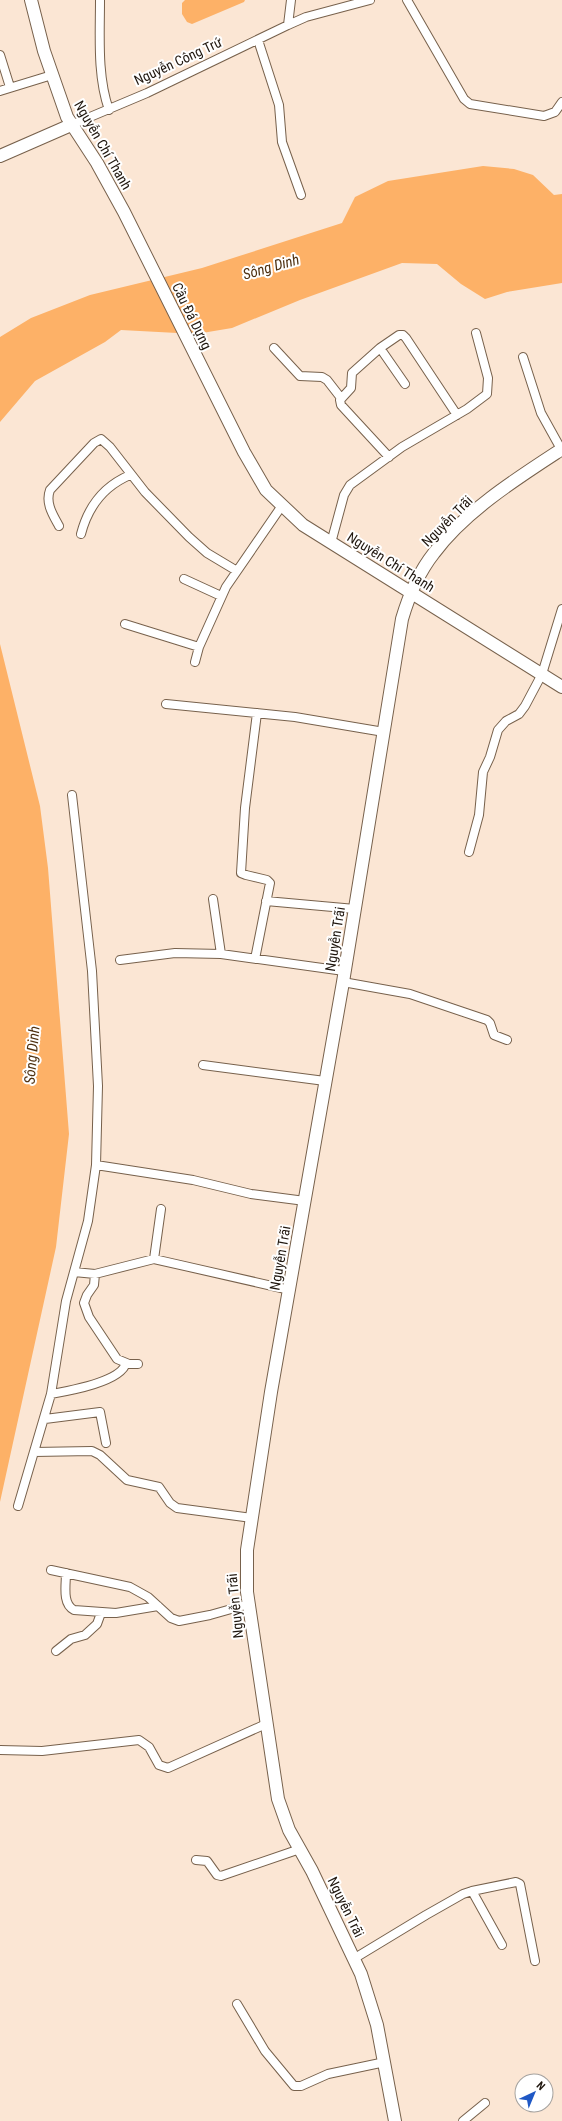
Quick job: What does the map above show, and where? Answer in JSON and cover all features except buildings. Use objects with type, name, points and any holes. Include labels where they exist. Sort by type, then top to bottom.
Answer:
[{"type":"main road","name":"Nguyễn Chí Thanh","points":[[31,0],[52,75],[71,125],[100,162],[124,212]]},
{"type":"main road","name":"Nguyễn Công Trứ","points":[[0,156],[71,125]]},
{"type":"main road","name":"Cầu Đá Dựng","points":[[124,212],[234,432]]},
{"type":"main road","name":"Nguyễn Chí Thanh","points":[[234,432],[260,482],[281,507],[303,525],[562,687]]},
{"type":"main road","name":"Nguyễn Trãi","points":[[395,2121],[372,2003],[355,1958],[289,1830],[278,1798],[249,1604],[246,1564],[271,1392],[344,976],[402,619],[412,593],[429,560],[450,534],[506,488],[561,449]]},
{"type":"street","points":[[100,0],[102,72],[104,92],[109,110]]},
{"type":"street","points":[[288,25],[291,0]]},
{"type":"street","name":"Nguyễn Công Trứ","points":[[71,125],[109,110],[306,17],[370,0]]},
{"type":"street","points":[[406,0],[464,99],[470,104],[544,116],[555,112],[562,102]]},
{"type":"street","points":[[258,40],[279,104],[282,142],[301,195]]},
{"type":"street","points":[[0,55],[10,87]]},
{"type":"street","points":[[0,91],[52,75]]},
{"type":"street","points":[[331,543],[347,490],[355,481],[410,442],[485,397],[488,390],[488,378],[476,333]]},
{"type":"street","points":[[341,398],[351,388],[350,379],[352,373],[380,348],[399,335],[404,336],[457,415]]},
{"type":"street","points":[[274,348],[300,376],[322,378],[327,380],[341,398],[341,405],[389,457]]},
{"type":"street","points":[[380,348],[404,384]]},
{"type":"street","points":[[523,357],[542,413],[561,449]]},
{"type":"street","points":[[59,526],[49,506],[48,496],[50,490],[97,440],[101,439],[107,443],[130,475],[189,537],[207,553],[237,571]]},
{"type":"street","points":[[82,534],[87,516],[105,490],[114,482],[130,475]]},
{"type":"street","points":[[195,662],[199,646],[221,596],[281,507]]},
{"type":"street","points":[[184,579],[221,596]]},
{"type":"street","points":[[469,852],[479,815],[483,772],[490,757],[498,730],[506,721],[519,714],[525,706],[542,674],[562,609]]},
{"type":"street","points":[[125,624],[199,646]]},
{"type":"street","points":[[166,704],[295,717],[384,732]]},
{"type":"street","points":[[255,959],[270,883],[267,880],[241,872],[246,808],[257,713]]},
{"type":"street","points":[[18,1506],[45,1419],[51,1394],[66,1301],[88,1221],[96,1165],[98,1086],[92,971],[72,795]]},
{"type":"street","points":[[213,899],[221,954]]},
{"type":"street","points":[[266,901],[355,909]]},
{"type":"street","points":[[120,960],[175,953],[221,954],[344,976],[410,994],[487,1020],[490,1023],[494,1035],[507,1040]]},
{"type":"street","points":[[203,1065],[325,1081]]},
{"type":"street","points":[[96,1165],[193,1180],[251,1194],[305,1201]]},
{"type":"street","points":[[154,1258],[161,1209]]},
{"type":"street","points":[[74,1272],[96,1274],[154,1258],[290,1290]]},
{"type":"street","points":[[96,1274],[94,1285],[85,1300],[85,1309],[115,1356],[126,1363],[138,1364]]},
{"type":"street","points":[[51,1394],[96,1384],[120,1372],[126,1363]]},
{"type":"street","points":[[45,1419],[100,1412],[106,1443]]},
{"type":"street","points":[[34,1452],[92,1451],[100,1455],[127,1480],[159,1487],[170,1503],[177,1508],[252,1518]]},
{"type":"street","points":[[51,1570],[130,1587],[139,1591],[171,1618],[184,1621],[249,1604]]},
{"type":"street","points":[[66,1574],[66,1601],[69,1607],[101,1613],[116,1614],[158,1606]]},
{"type":"street","points":[[56,1651],[71,1639],[85,1635],[97,1624],[101,1613]]},
{"type":"street","points":[[0,1750],[42,1751],[139,1740],[149,1747],[159,1765],[168,1768],[266,1724]]},
{"type":"street","points":[[196,1860],[208,1861],[217,1875],[221,1876],[300,1849]]},
{"type":"street","points":[[355,1958],[463,1894],[516,1882],[520,1884],[535,1961]]},
{"type":"street","points":[[472,1891],[502,1945]]},
{"type":"street","points":[[237,2004],[265,2051],[294,2086],[301,2086],[328,2074],[384,2062]]},
{"type":"street","points":[[463,2121],[485,2103]]},
{"type":"water","points":[[185,0],[245,0],[244,2],[192,24],[187,22],[182,14],[182,3]]},
{"type":"water","name":"Sông Dinh","points":[[483,166],[514,169],[533,175],[554,195],[562,194],[562,283],[507,292],[485,299],[461,284],[437,264],[402,263],[300,300],[232,328],[196,334],[121,330],[105,342],[35,381],[0,422],[0,337],[31,318],[90,295],[202,268],[342,223],[355,197],[388,181]]},
{"type":"water","name":"Sông Dinh","points":[[0,644],[40,806],[48,868],[69,1134],[56,1247],[0,1502]]}]
